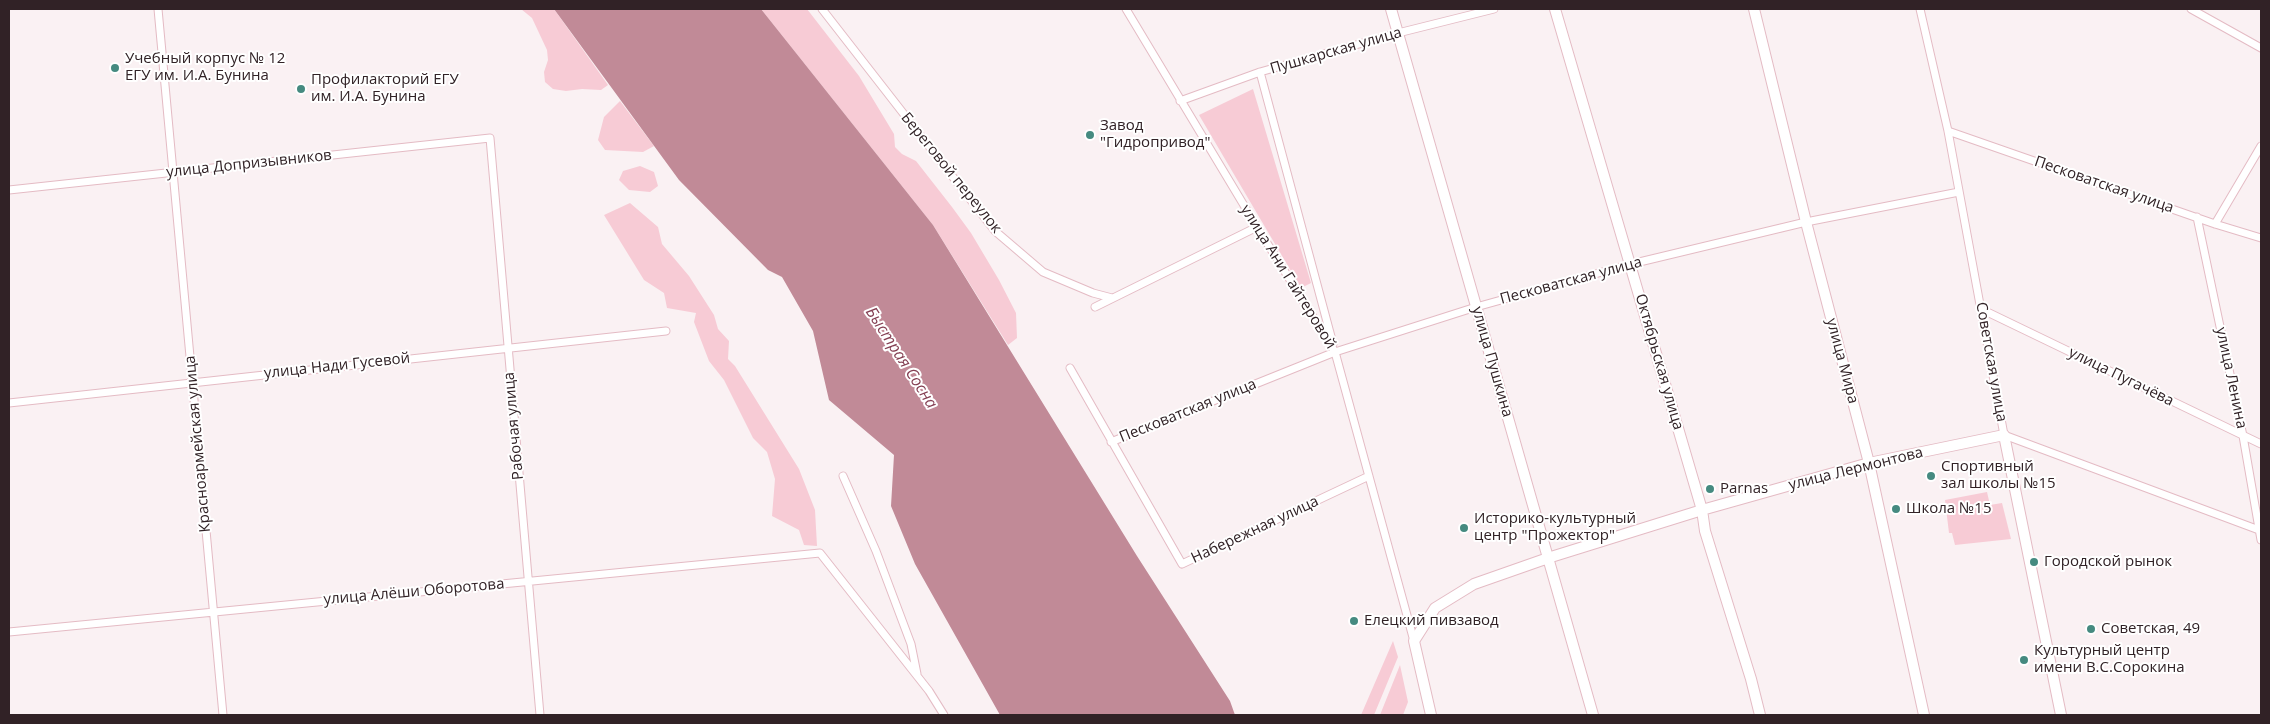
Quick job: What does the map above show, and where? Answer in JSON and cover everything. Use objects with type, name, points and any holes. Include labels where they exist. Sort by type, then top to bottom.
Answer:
[{"type":"street","name":"Красноармейская улица","points":[[158,9],[223,715]]},
{"type":"street","name":"Береговой переулок","points":[[822,9],[995,231],[1043,272],[1092,293],[1112,298]]},
{"type":"street","name":"улица Ани Гайтеровой","points":[[1126,9],[1180,101],[1335,352],[1414,641],[1431,715]]},
{"type":"street","name":"улица Пушкина","points":[[1391,9],[1593,715]]},
{"type":"street","name":"Пушкарская улица","points":[[1180,101],[1260,72],[1398,33],[1494,9]]},
{"type":"street","name":"Октябрьская улица","points":[[1555,9],[1702,510],[1704,531],[1751,679],[1760,715]]},
{"type":"street","name":"улица Мира","points":[[1754,9],[1806,222],[1869,463],[1924,715]]},
{"type":"street","name":"Советская улица","points":[[1920,9],[1948,131],[2004,435],[2060,715]]},
{"type":"street","points":[[2191,9],[2261,48]]},
{"type":"street","points":[[1260,72],[1335,352]]},
{"type":"street","name":"Песковатская улица","points":[[1948,131],[2215,224],[2261,238]]},
{"type":"street","name":"улица Допризывников","points":[[9,190],[490,138]]},
{"type":"street","name":"Рабочая улица","points":[[490,138],[540,715]]},
{"type":"street","points":[[2215,224],[2261,146]]},
{"type":"street","name":"Песковатская улица","points":[[1111,442],[1335,352],[1476,307],[1631,264],[1806,222],[1959,192]]},
{"type":"street","name":"улица Ленина","points":[[2197,217],[2243,436],[2261,540]]},
{"type":"street","points":[[1095,307],[1257,227]]},
{"type":"street","name":"улица Пугачёва","points":[[1981,309],[2261,444]]},
{"type":"street","name":"улица Нади Гусевой","points":[[9,403],[666,331]]},
{"type":"street","name":"Набережная улица","points":[[1070,368],[1182,564],[1369,476]]},
{"type":"street","points":[[2004,435],[2259,530]]},
{"type":"street","name":"улица Лермонтова","points":[[1414,641],[1435,608],[1474,584],[1548,558],[1702,510],[1869,463],[2004,435]]},
{"type":"street","points":[[843,476],[876,551],[911,644],[917,676],[944,715]]},
{"type":"street","name":"улица Алёши Оборотова","points":[[9,632],[820,554],[917,676]]},
{"type":"shaded area","points":[[521,9],[554,9],[608,85],[601,90],[582,89],[566,91],[553,89],[545,82],[544,72],[548,60],[547,50],[532,18]]},
{"type":"shaded area","points":[[761,9],[807,9],[859,76],[894,134],[895,147],[902,154],[916,161],[952,207],[971,233],[999,280],[1016,313],[1017,338],[1008,345],[933,225]]},
{"type":"shaded area","points":[[1253,89],[1311,283],[1301,288],[1199,115]]},
{"type":"shaded area","points":[[620,101],[654,146],[643,152],[605,150],[598,140],[604,117]]},
{"type":"shaded area","points":[[640,166],[654,172],[658,186],[650,192],[629,190],[619,180],[623,171]]},
{"type":"shaded area","points":[[630,203],[658,227],[662,244],[689,276],[714,315],[718,329],[729,341],[728,359],[735,366],[799,469],[815,510],[817,546],[804,545],[799,530],[772,516],[775,479],[767,452],[753,438],[724,380],[709,361],[694,322],[696,313],[667,308],[664,293],[644,280],[604,215]]},
{"type":"shaded area","points":[[1987,492],[1990,505],[2002,503],[2011,539],[1955,545],[1952,533],[1949,533],[1945,500]]},
{"type":"shaded area","points":[[1393,641],[1398,657],[1374,715],[1361,715]]},
{"type":"shaded area","points":[[1400,665],[1408,702],[1403,715],[1380,715]]},
{"type":"water","name":"Быстрая Сосна","points":[[554,9],[761,9],[933,225],[1137,556],[1230,701],[1235,715],[1000,715],[915,564],[891,506],[894,455],[829,400],[813,331],[782,277],[768,270],[679,180]]},
{"type":"place","name":"Учебный корпус № 12 ЕГУ им. И.А. Бунина","points":[[115,68]]},
{"type":"place","name":"Профилакторий ЕГУ им. И.А. Бунина","points":[[301,89]]},
{"type":"place","name":"Завод \"Гидропривод\"","points":[[1090,135]]},
{"type":"place","name":"Спортивный зал школы №15","points":[[1931,476]]},
{"type":"place","name":"Parnas","points":[[1710,489]]},
{"type":"place","name":"Школа №15","points":[[1896,509]]},
{"type":"place","name":"Историко-культурный центр \"Прожектор\"","points":[[1464,528]]},
{"type":"place","name":"Городской рынок","points":[[2034,562]]},
{"type":"place","name":"Елецкий пивзавод","points":[[1354,621]]},
{"type":"place","name":"Советская, 49","points":[[2091,629]]},
{"type":"place","name":"Культурный центр имени В.С.Сорокина","points":[[2024,660]]}]
